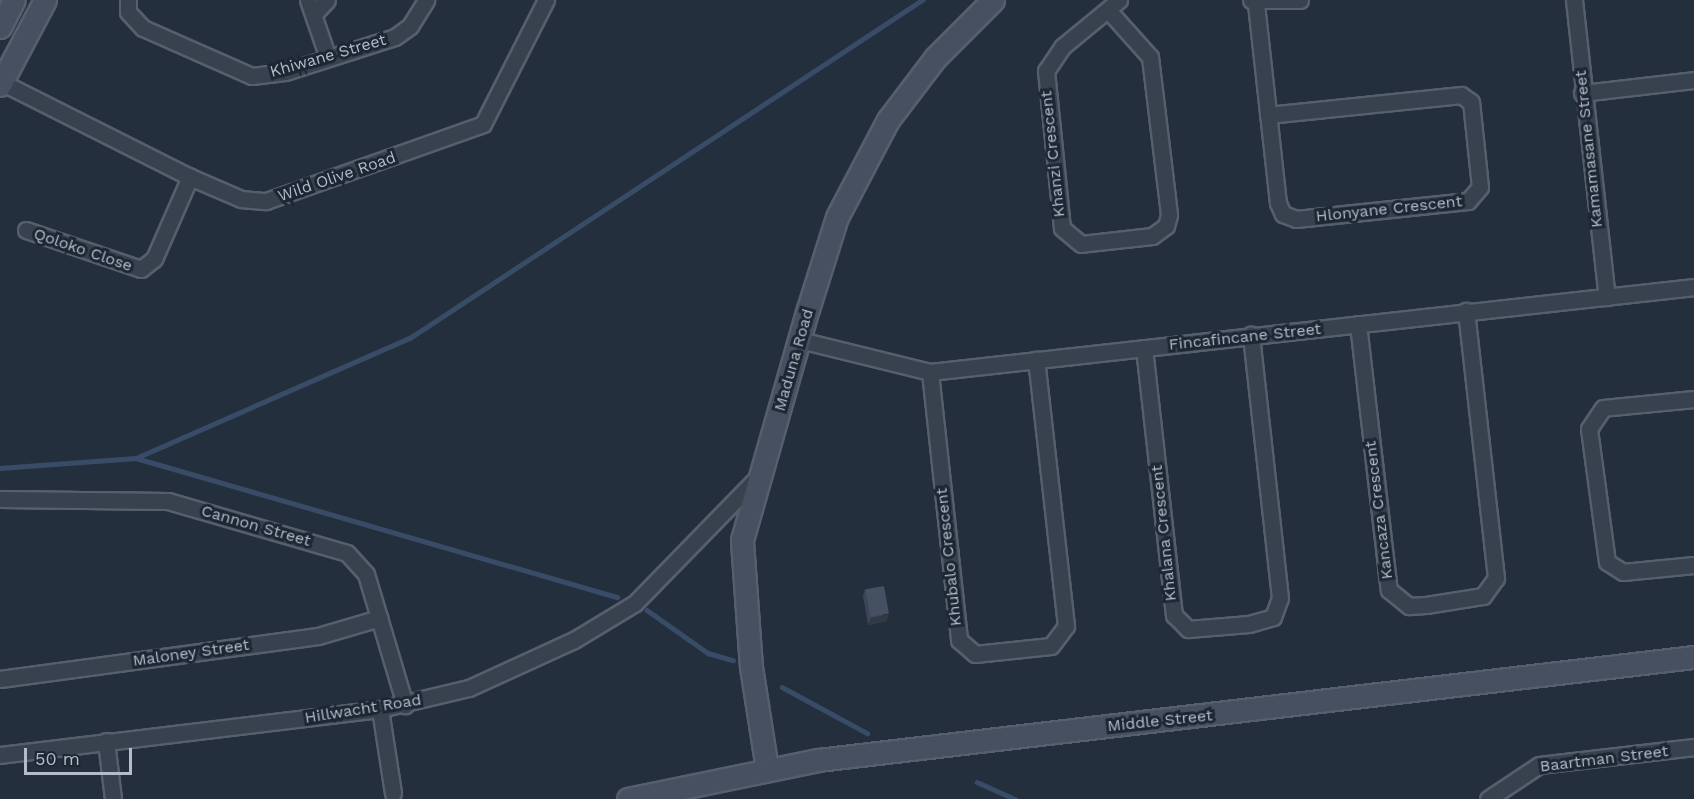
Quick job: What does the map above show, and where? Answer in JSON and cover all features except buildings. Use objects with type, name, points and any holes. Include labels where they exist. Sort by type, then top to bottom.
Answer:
[{"type":"main road","points":[[0,27],[14,0]]},
{"type":"main road","points":[[1,83],[45,0]]},
{"type":"main road","name":"Maduna Road","points":[[768,769],[740,562],[760,475],[837,217],[870,151],[910,89],[993,0]]},
{"type":"main road","name":"Middle Street","points":[[628,799],[768,769],[1694,657]]},
{"type":"street","points":[[327,0],[311,7],[328,58]]},
{"type":"street","name":"Khiwane Street","points":[[128,3],[143,28],[245,75],[285,72],[405,32],[426,0]]},
{"type":"street","name":"Wild Olive Road","points":[[1,83],[190,177],[241,199],[266,201],[476,129],[485,122],[546,0]]},
{"type":"street","points":[[1254,2],[1300,0]]},
{"type":"street","name":"Kamamasane Street","points":[[1574,0],[1582,93],[1607,297]]},
{"type":"street","name":"Hlonyane Crescent","points":[[1254,2],[1278,203],[1289,218],[1468,201],[1480,187],[1471,102],[1461,95],[1268,115]]},
{"type":"street","name":"Khanzi Crescent","points":[[1113,5],[1150,57],[1170,215],[1166,226],[1152,236],[1081,244],[1062,228],[1046,71],[1062,47],[1113,5]]},
{"type":"street","points":[[1582,93],[1694,80]]},
{"type":"street","name":"Qoloko Close","points":[[26,230],[141,269],[154,259],[190,177]]},
{"type":"street","name":"Fincafincane Street","points":[[800,340],[930,372],[1694,287]]},
{"type":"street","name":"Kancaza Crescent","points":[[1358,324],[1389,590],[1409,606],[1426,605],[1483,596],[1496,578],[1466,311]]},
{"type":"street","name":"Khalana Crescent","points":[[1144,348],[1174,615],[1188,629],[1249,624],[1273,616],[1281,598],[1251,335]]},
{"type":"street","name":"Khubalo Crescent","points":[[930,372],[959,640],[975,654],[1051,646],[1066,626],[1036,360]]},
{"type":"street","points":[[1694,399],[1603,408],[1589,429],[1607,562],[1623,572],[1694,565]]},
{"type":"street","name":"Hillwacht Road","points":[[0,755],[380,709],[405,705],[469,688],[573,640],[635,603],[760,475]]},
{"type":"street","name":"Cannon Street","points":[[0,499],[168,501],[347,553],[366,574],[405,705]]},
{"type":"street","name":"Maloney Street","points":[[0,679],[318,636],[379,618]]},
{"type":"street","points":[[380,709],[393,793]]},
{"type":"street","points":[[106,741],[113,799]]},
{"type":"street","name":"Baartman Street","points":[[1488,799],[1539,765],[1694,747]]},
{"type":"waterway","points":[[0,468],[136,458],[410,338],[922,0]]},
{"type":"waterway","points":[[136,458],[617,597]]},
{"type":"waterway","points":[[647,610],[708,653],[733,660]]},
{"type":"waterway","points":[[782,687],[867,733]]},
{"type":"waterway","points":[[977,782],[1015,799]]}]
